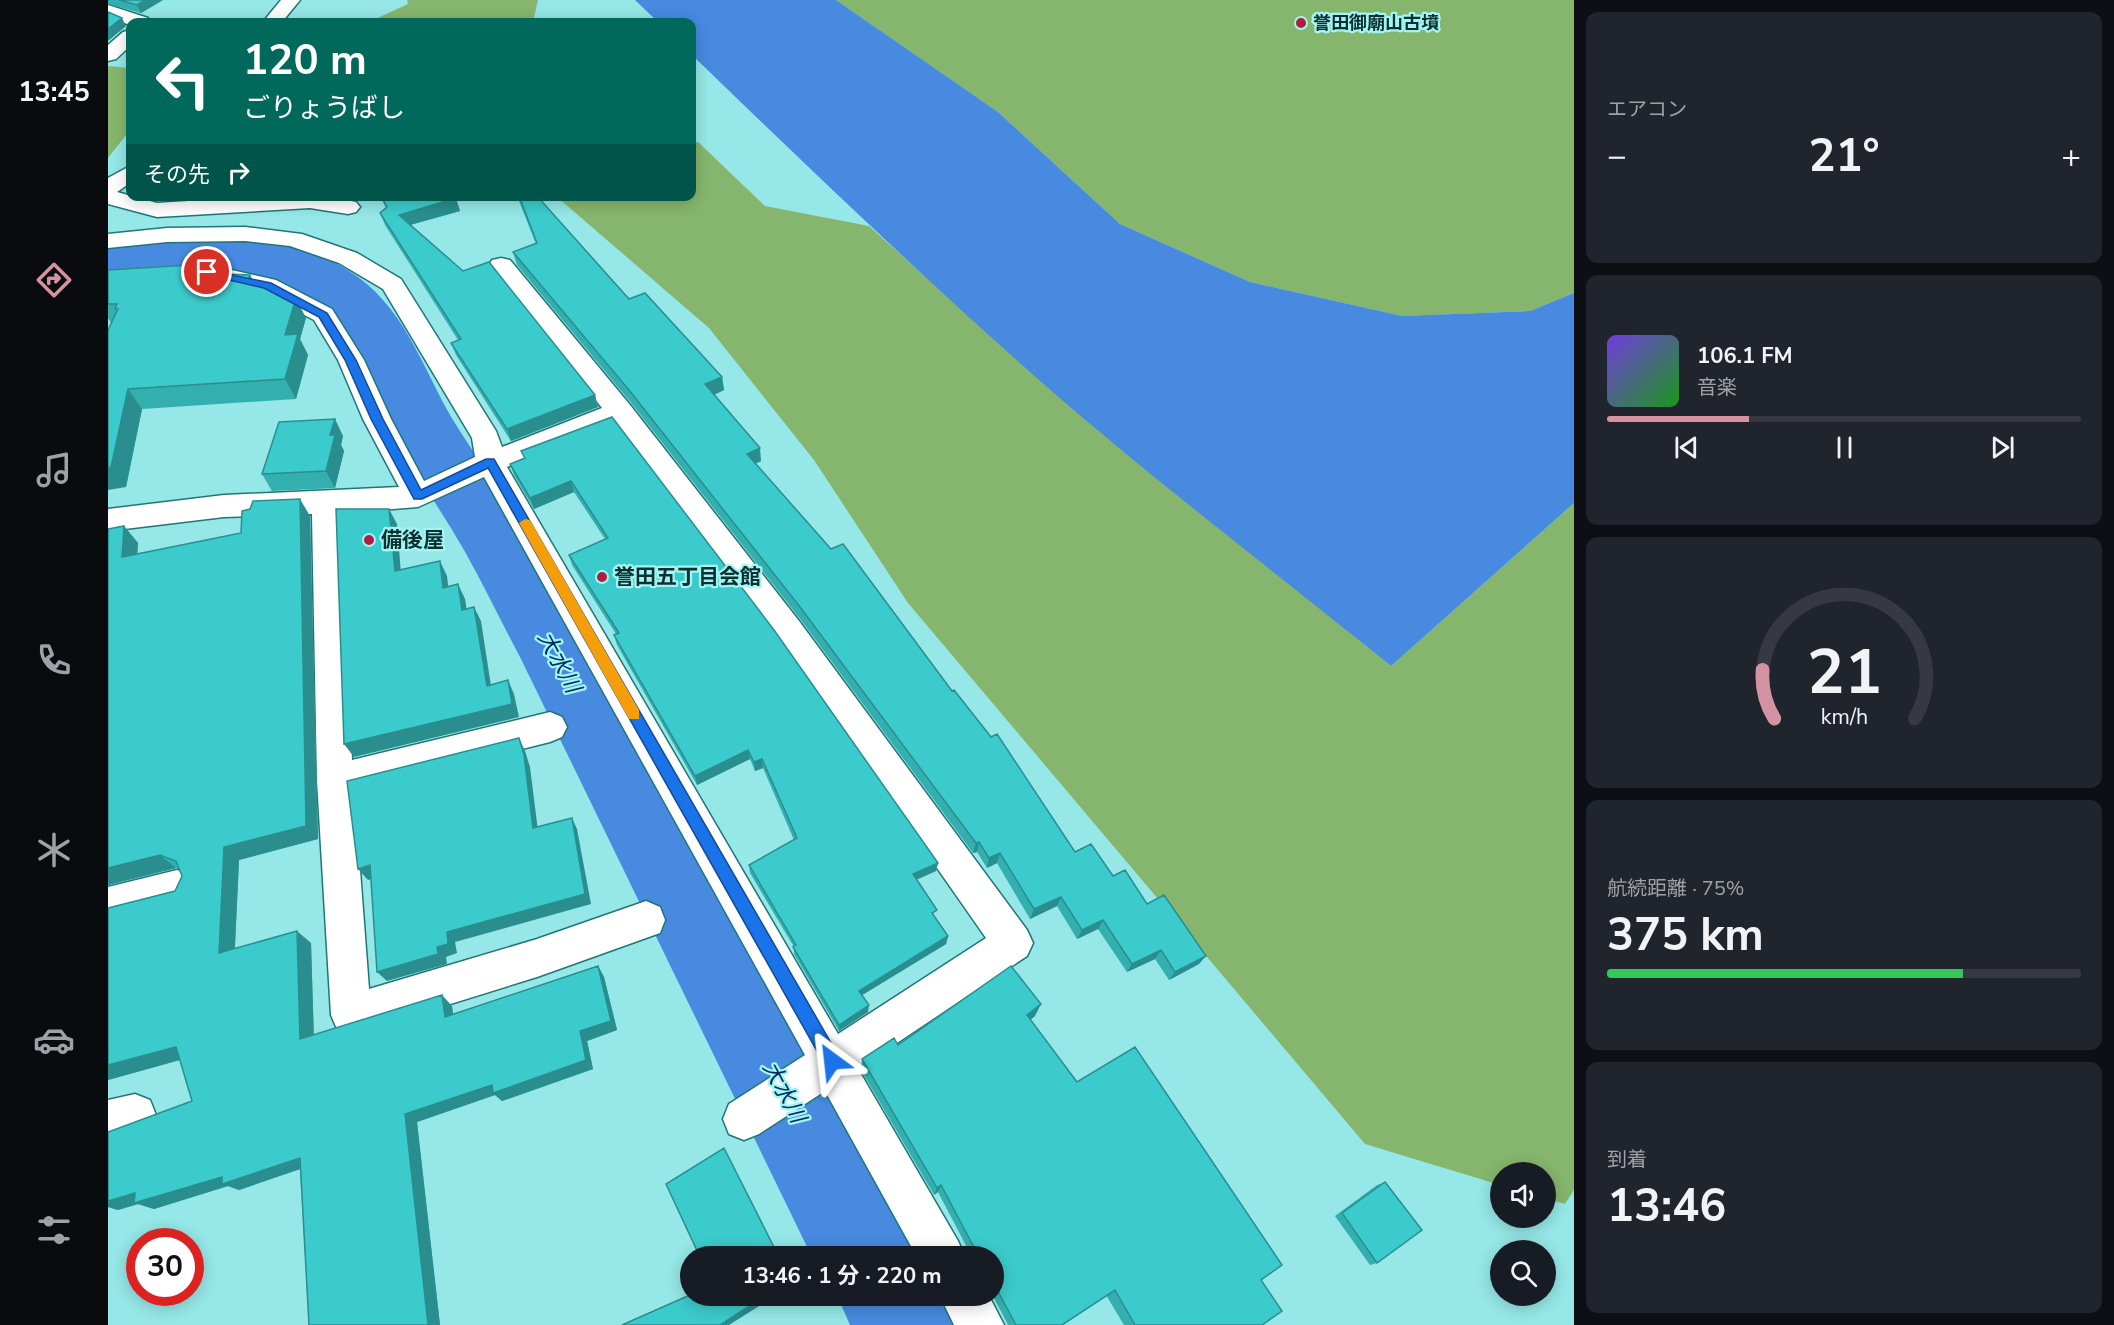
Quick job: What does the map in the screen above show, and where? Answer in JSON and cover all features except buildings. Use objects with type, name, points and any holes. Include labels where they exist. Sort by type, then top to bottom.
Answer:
[{"type":"street","points":[[275,18],[291,0]]},
{"type":"street","points":[[108,11],[129,18]]},
{"type":"street","points":[[109,55],[126,40]]},
{"type":"street","points":[[109,55],[126,56]]},
{"type":"street","points":[[142,201],[157,210],[310,201],[348,207]]},
{"type":"street","points":[[108,241],[167,235],[245,234],[294,239],[357,263],[392,284],[486,438],[481,466],[823,1067],[935,1246]]},
{"type":"street","points":[[501,265],[620,412],[788,630],[1013,943],[752,1114]]},
{"type":"street","points":[[186,272],[207,272],[267,285],[323,315],[351,360],[377,419],[426,492]]},
{"type":"street","points":[[108,520],[224,506],[327,503],[426,492],[481,466],[620,412]]},
{"type":"street","points":[[327,503],[335,780],[351,1015],[537,958],[646,920]]},
{"type":"street","points":[[335,780],[550,727]]},
{"type":"street","points":[[108,905],[177,888]]},
{"type":"street","points":[[969,1306],[980,1325]]},
{"type":"green space","points":[[407,0],[538,0],[534,18],[378,18],[408,4]]},
{"type":"green space","points":[[836,0],[1574,0],[1574,293],[1530,311],[1402,316],[1250,282],[1120,224],[998,112]]},
{"type":"green space","points":[[108,66],[126,68],[126,135],[108,158]]},
{"type":"green space","points":[[698,142],[765,206],[869,226],[1040,380],[1391,666],[1574,503],[1574,1190],[1565,1204],[1556,1201],[1556,1162],[1490,1162],[1490,1182],[1365,1144],[908,603],[814,460],[709,328],[562,201],[696,201],[696,143]]},
{"type":"water","points":[[635,0],[836,0],[998,112],[1120,224],[1250,282],[1402,316],[1530,311],[1574,293],[1574,503],[1391,666],[1126,454],[1039,380],[951,300],[696,59],[696,18],[654,18]]},
{"type":"waterway","name":"大水川","points":[[108,257],[195,251],[226,253],[286,265],[313,276],[337,290],[367,321],[390,358],[429,437],[499,547],[555,649],[864,1246]]},
{"type":"waterway","name":"大水川","points":[[901,1306],[913,1325]]},
{"type":"slow traffic","points":[[525,523],[634,714]]},
{"type":"place","name":"誉田御廟山古墳","points":[[1301,23]]},
{"type":"place","name":"備後屋","points":[[369,540]]},
{"type":"place","name":"誉田五丁目会館","points":[[602,577]]},
{"type":"route","points":[[207,272],[267,285],[289,294],[323,315],[351,360],[377,419],[418,496],[490,462],[832,1061]]}]
